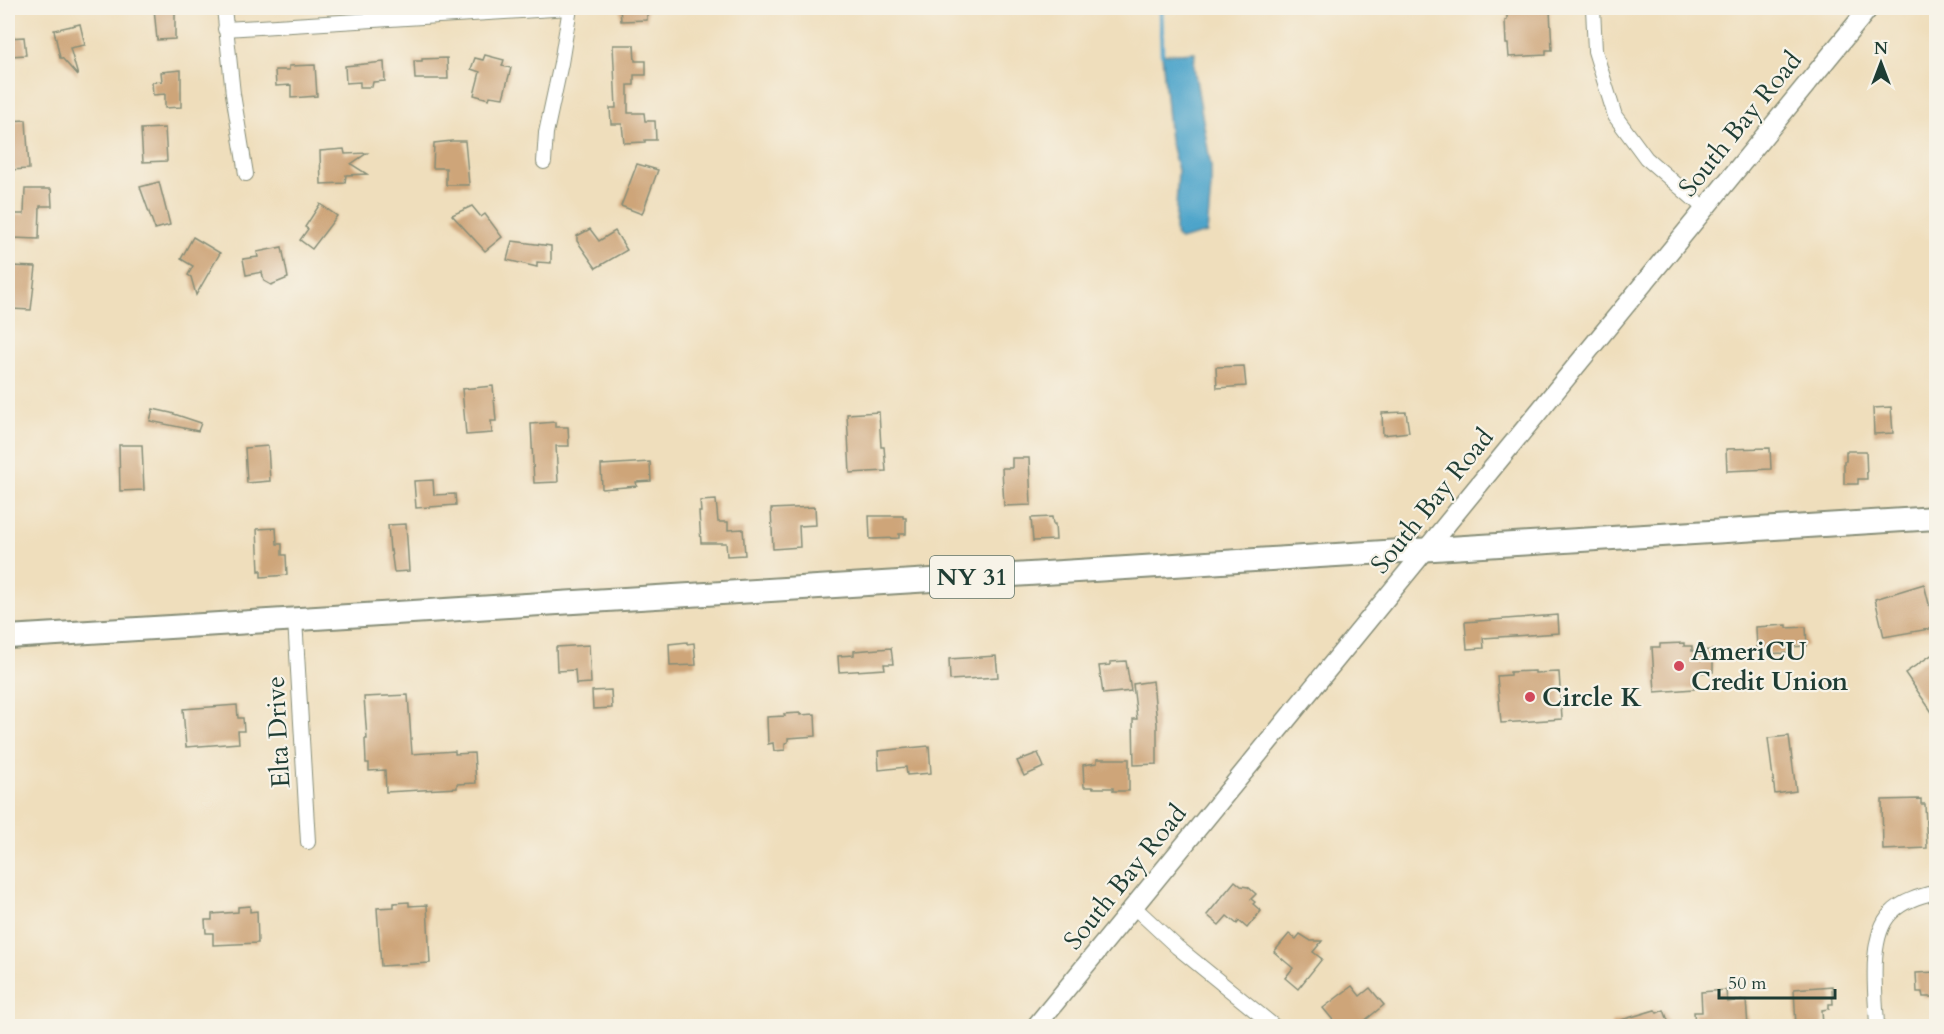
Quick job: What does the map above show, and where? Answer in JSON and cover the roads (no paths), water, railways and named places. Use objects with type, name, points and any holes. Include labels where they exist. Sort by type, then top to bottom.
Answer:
[{"type":"main road","name":"NY 31","points":[[8,637],[1936,518]]},
{"type":"street","points":[[224,8],[233,94],[246,174]]},
{"type":"street","points":[[225,29],[570,8],[546,133],[544,162]]},
{"type":"street","points":[[1593,8],[1595,51],[1615,116],[1646,158],[1704,208]]},
{"type":"street","name":"South Bay Road","points":[[1036,1026],[1869,8]]},
{"type":"street","name":"Elta Drive","points":[[295,619],[308,842]]},
{"type":"street","points":[[1877,1026],[1874,969],[1878,940],[1883,925],[1891,913],[1918,896],[1936,892]]},
{"type":"street","points":[[1134,907],[1177,947],[1274,1026]]},
{"type":"water","points":[[1195,52],[1194,68],[1211,167],[1211,187],[1207,233],[1180,240],[1176,236],[1175,228],[1178,170],[1170,140],[1162,54]]},
{"type":"waterway","points":[[1161,8],[1162,54]]},
{"type":"place","name":"AmeriCU Credit Union","points":[[1679,666]]},
{"type":"place","name":"Circle K","points":[[1530,697]]}]
